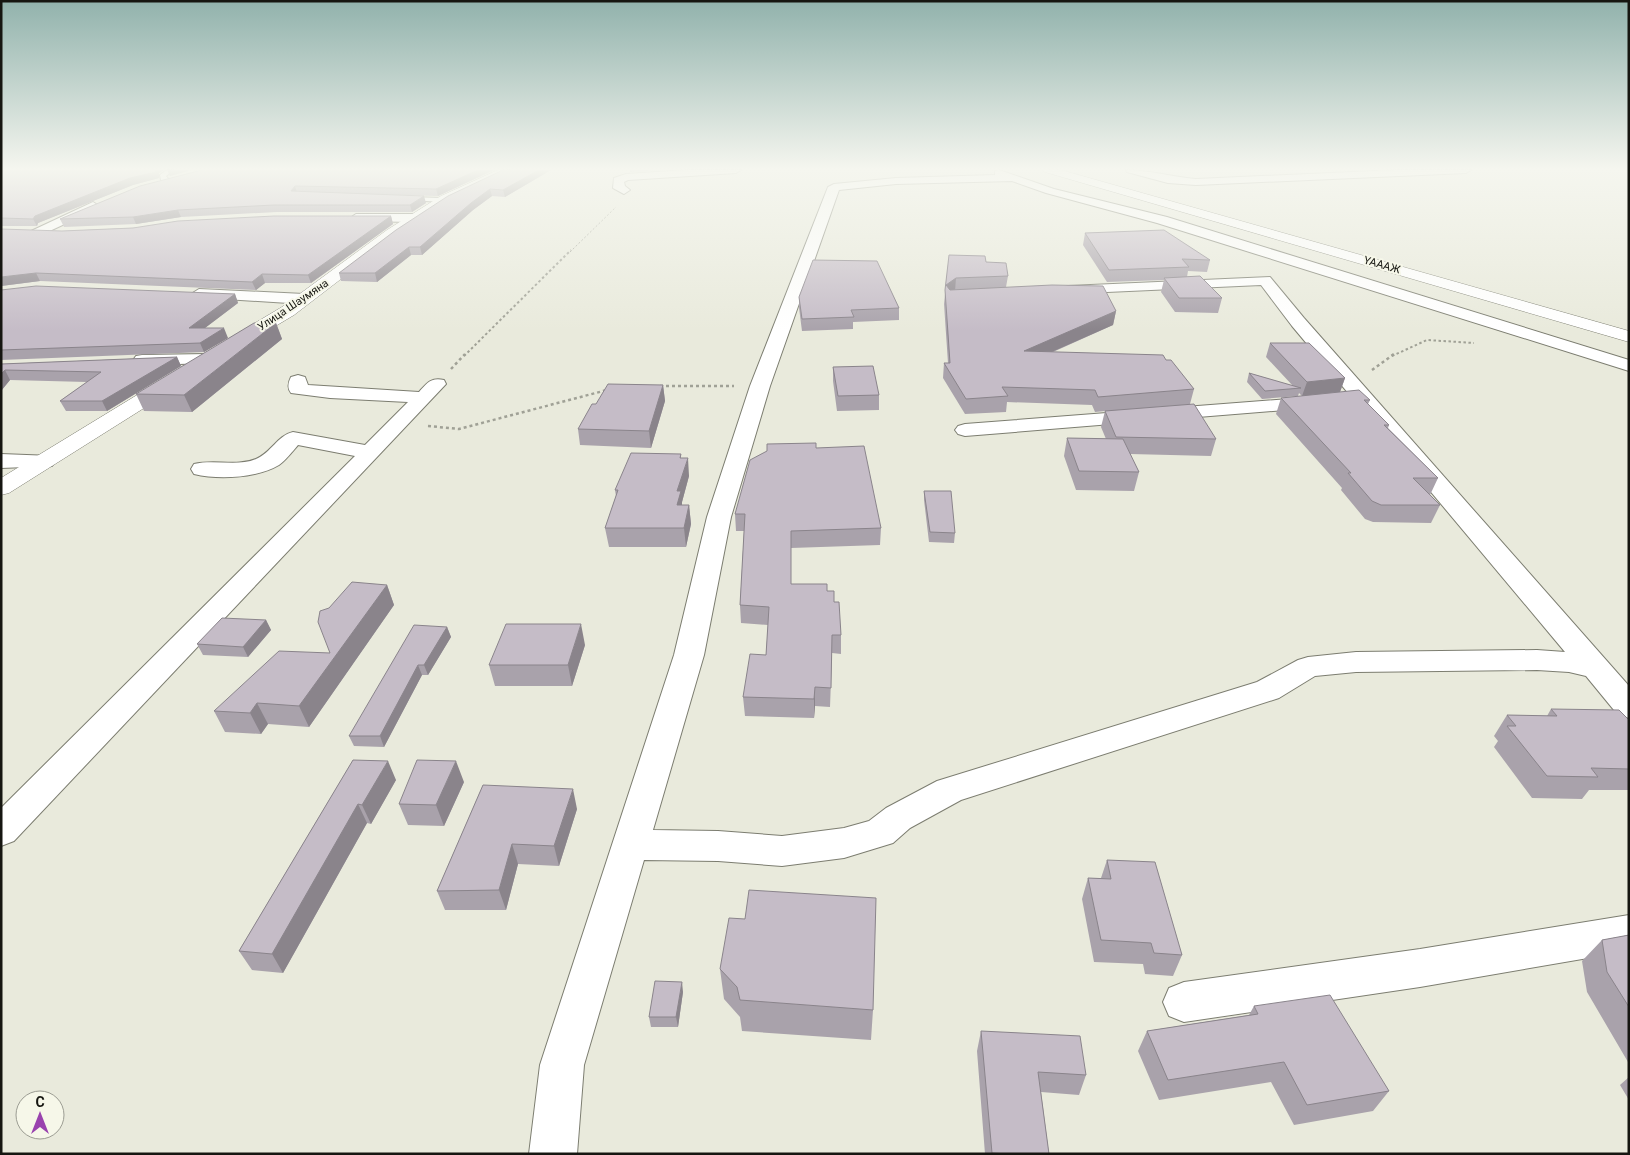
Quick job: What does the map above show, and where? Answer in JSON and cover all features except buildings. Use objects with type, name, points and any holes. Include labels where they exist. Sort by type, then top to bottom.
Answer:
[{"type":"main road","name":"Улица Шаумяна","points":[[1,488],[304,299],[408,224]]},
{"type":"main road","name":"ҮАААЖ","points":[[1236,224],[1629,337]]},
{"type":"main road","name":"ҮАААЖ","points":[[1270,224],[1629,325]]},
{"type":"street","points":[[36,232],[54,224]]},
{"type":"street","points":[[553,1154],[562,1065],[689,655],[719,517],[760,386],[820,224]]},
{"type":"street","points":[[1174,224],[1341,278],[1629,366]]},
{"type":"street","points":[[21,231],[66,233]]},
{"type":"street","points":[[1239,245],[1274,280],[1362,396],[1629,707]]},
{"type":"street","points":[[1303,279],[1341,278]]},
{"type":"street","points":[[1048,292],[1274,280]]},
{"type":"street","points":[[183,293],[304,299]]},
{"type":"street","points":[[128,361],[208,359]]},
{"type":"street","points":[[298,381],[298,389],[323,393],[399,395],[430,391]]},
{"type":"street","points":[[1,831],[161,665],[400,424],[430,391]]},
{"type":"street","points":[[966,430],[1327,402],[1362,396]]},
{"type":"street","points":[[202,470],[235,469],[264,464],[272,460],[293,438],[352,447],[370,454]]},
{"type":"street","points":[[1,461],[44,461]]},
{"type":"street","points":[[630,845],[718,846],[782,851],[844,843],[880,833],[898,818],[949,790],[1268,690],[1308,667],[1356,662],[1537,660],[1569,662],[1596,669]]},
{"type":"street","points":[[1184,1002],[1420,968],[1629,933]]},
{"type":"path","points":[[430,391],[487,332],[599,224]]},
{"type":"path","points":[[1362,396],[1361,381],[1397,352],[1427,340],[1474,342]]},
{"type":"path","points":[[657,386],[760,386]]},
{"type":"path","points":[[400,424],[459,429],[611,388]]}]
